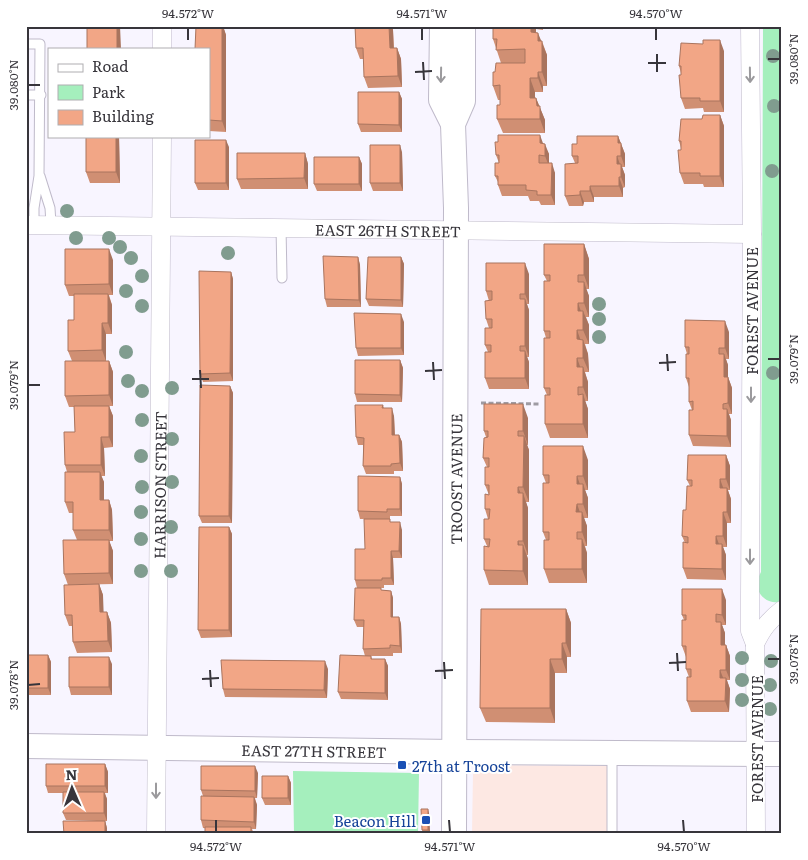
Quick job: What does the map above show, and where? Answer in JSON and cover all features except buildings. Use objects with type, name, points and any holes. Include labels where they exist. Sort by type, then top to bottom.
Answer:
[{"type":"main road","name":"TROOST AVENUE","points":[[442,26],[441,100],[453,124]]},
{"type":"main road","name":"TROOST AVENUE","points":[[454,834],[455,229],[453,124],[463,101],[463,26]]},
{"type":"main road","name":"EAST 27TH STREET","points":[[26,746],[782,754]]},
{"type":"street","points":[[162,26],[162,48]]},
{"type":"street","name":"FOREST AVENUE","points":[[750,26],[752,234],[750,631],[755,644],[756,834]]},
{"type":"street","name":"HARRISON STREET","points":[[156,834],[162,138]]},
{"type":"street","name":"EAST 26TH STREET","points":[[37,224],[752,234]]},
{"type":"street","name":"FOREST AVENUE","points":[[750,597],[756,606],[781,611]]},
{"type":"street","name":"FOREST AVENUE","points":[[755,644],[761,630],[768,621],[781,611]]},
{"type":"lane","points":[[26,44],[40,44],[39,176],[34,208],[37,224]]},
{"type":"lane","points":[[26,95],[41,95]]},
{"type":"lane","points":[[37,224],[50,208],[39,176]]},
{"type":"lane","points":[[281,227],[282,278]]},
{"type":"lane","points":[[612,753],[612,834]]},
{"type":"path","points":[[481,403],[540,404]]},
{"type":"shaded area","points":[[489,765],[607,766],[608,834],[472,834],[473,772],[477,768]]},
{"type":"green space","points":[[763,26],[782,26],[782,602],[769,601],[764,598],[758,590],[757,584],[761,572]]},
{"type":"green space","points":[[293,771],[419,773],[418,834],[294,834]]},
{"type":"place","name":"27th at Troost","points":[[402,765]]},
{"type":"place","name":"Beacon Hill","points":[[426,820]]}]
